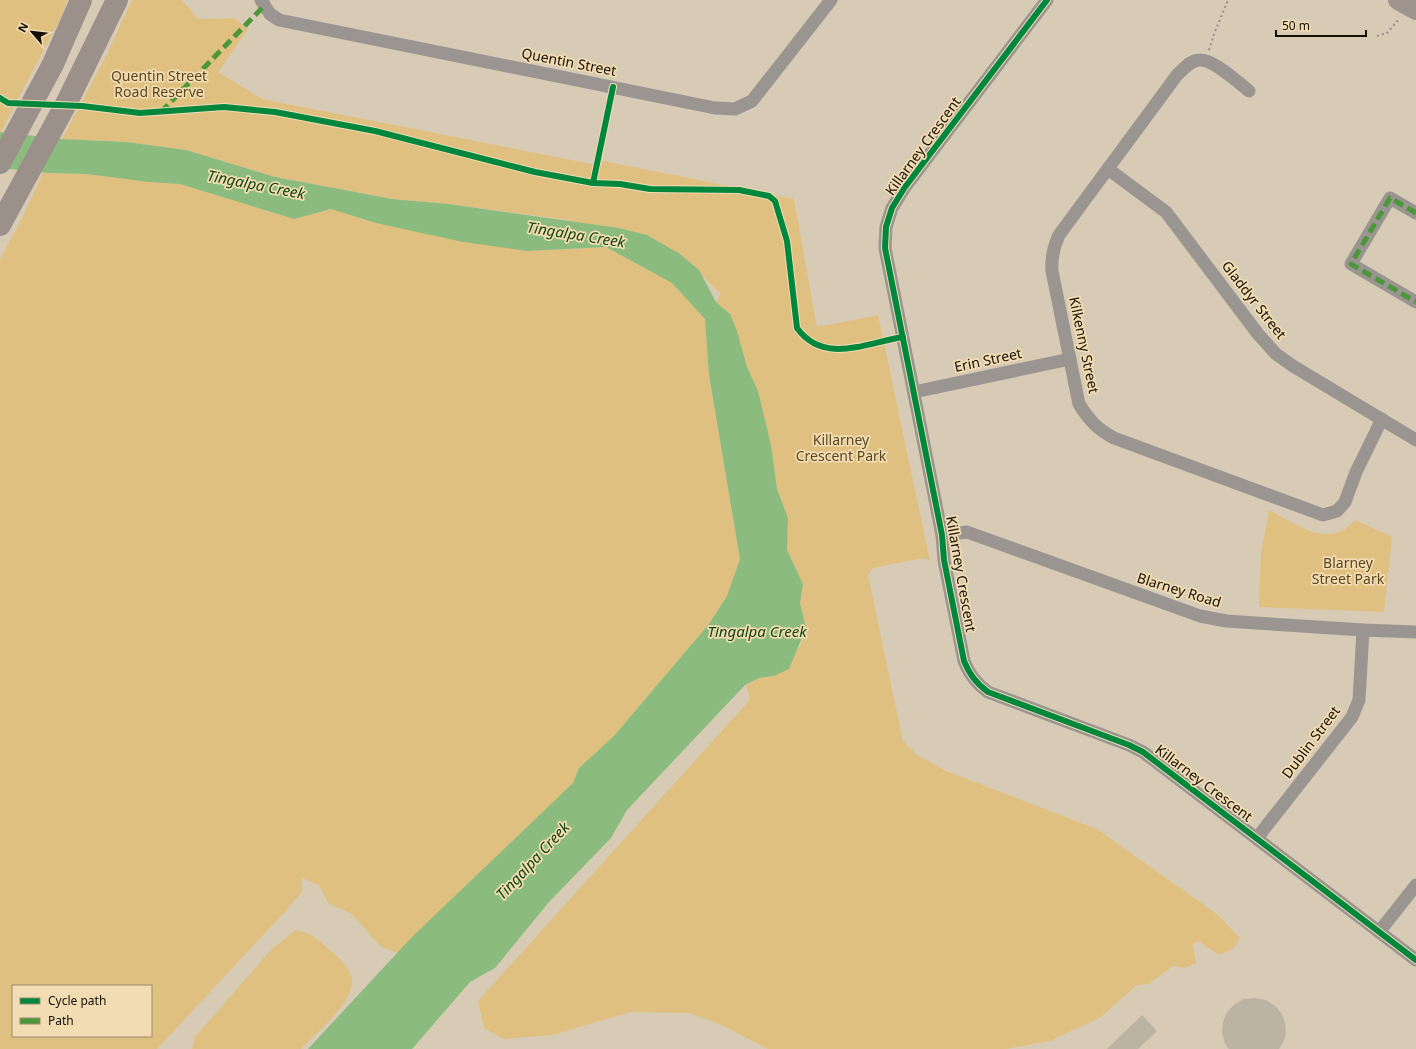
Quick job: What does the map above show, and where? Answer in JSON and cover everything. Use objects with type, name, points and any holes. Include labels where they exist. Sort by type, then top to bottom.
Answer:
[{"type":"highway","points":[[0,163],[53,64],[81,0]]},
{"type":"highway","points":[[0,225],[67,102],[117,0]]},
{"type":"street","name":"Quentin Street","points":[[261,0],[270,14],[279,20],[715,108],[735,109],[752,102],[831,0]]},
{"type":"street","name":"Killarney Crescent","points":[[1048,0],[905,187],[892,208],[886,228],[885,248],[942,535],[944,560],[964,661],[971,676],[978,685],[988,692],[1129,745],[1143,752],[1416,960]]},
{"type":"street","name":"Kilkenny Street","points":[[1207,61],[1200,60],[1189,63],[1178,75],[1059,235],[1054,246],[1051,258],[1052,272],[1079,404],[1087,418],[1098,429],[1114,438],[1323,515],[1338,511],[1345,502],[1356,472],[1382,419]]},
{"type":"street","points":[[1207,61],[1218,67],[1249,91]]},
{"type":"street","name":"Gladdyr Street","points":[[1108,169],[1166,212],[1258,334],[1276,354],[1416,440]]},
{"type":"street","points":[[1416,213],[1390,198],[1351,264],[1416,302]]},
{"type":"street","name":"Erin Street","points":[[914,392],[1070,359]]},
{"type":"street","name":"Blarney Road","points":[[942,535],[967,532],[1200,616],[1226,621],[1416,632]]},
{"type":"street","name":"Dublin Street","points":[[1257,838],[1352,716],[1359,700],[1363,630]]},
{"type":"street","points":[[1379,932],[1416,884]]},
{"type":"path","points":[[1207,61],[1214,34],[1228,0]]},
{"type":"path","points":[[1377,36],[1387,33],[1404,10]]},
{"type":"path","points":[[585,182],[596,183],[613,87]]},
{"type":"green space","points":[[0,0],[67,0],[62,15],[0,133]]},
{"type":"green space","points":[[132,0],[182,0],[198,19],[234,18],[248,29],[218,72],[262,99],[592,164],[603,161],[794,199],[817,327],[878,315],[930,561],[923,558],[873,568],[868,575],[903,741],[917,755],[946,771],[1097,829],[1218,915],[1240,938],[1233,949],[1219,955],[1198,941],[1193,944],[1196,963],[1185,968],[1173,966],[1148,984],[1137,985],[1101,1017],[1050,1041],[1006,1049],[768,1049],[720,1024],[688,1013],[630,1012],[553,1035],[503,1039],[484,1028],[478,1001],[747,703],[750,698],[746,685],[759,678],[774,676],[800,646],[806,628],[800,603],[803,584],[787,550],[788,518],[777,489],[771,445],[758,391],[747,367],[730,314],[716,302],[721,294],[680,254],[568,220],[448,204],[392,199],[275,177],[186,150],[126,142],[62,139],[108,52]]},
{"type":"green space","points":[[43,173],[86,174],[149,182],[180,184],[294,219],[331,209],[376,223],[527,251],[606,247],[672,283],[705,319],[709,375],[740,559],[727,596],[709,624],[613,737],[579,768],[573,783],[397,953],[380,946],[352,914],[328,903],[319,885],[302,878],[302,892],[157,1049],[0,1049],[0,259],[20,222]]},
{"type":"green space","name":"Blarney Street Park","points":[[1269,510],[1313,532],[1324,534],[1335,533],[1345,529],[1355,520],[1392,537],[1384,612],[1259,607],[1261,554]]},
{"type":"green space","points":[[295,930],[311,935],[319,940],[334,953],[351,974],[352,987],[348,997],[341,1007],[301,1049],[192,1049],[195,1037],[270,951]]},
{"type":"water","name":"Tingalpa Creek","points":[[0,132],[62,139],[126,142],[186,150],[275,177],[392,199],[448,204],[619,228],[647,235],[680,254],[699,270],[716,302],[730,314],[737,331],[747,367],[758,391],[771,445],[777,489],[788,518],[787,550],[803,584],[800,603],[806,628],[789,669],[774,676],[759,678],[745,685],[627,810],[611,838],[549,902],[495,968],[470,982],[412,1049],[308,1049],[412,937],[573,783],[579,768],[613,737],[709,624],[727,596],[740,559],[709,375],[705,319],[672,283],[606,247],[527,251],[463,242],[376,223],[331,209],[294,219],[180,184],[149,182],[86,174],[48,173],[0,168]]},
{"type":"building","points":[[1255,998],[1266,1000],[1275,1006],[1282,1014],[1286,1034],[1283,1043],[1279,1049],[1229,1049],[1225,1044],[1222,1033],[1223,1022],[1227,1012],[1235,1004],[1244,999]]},
{"type":"building","points":[[1142,1015],[1157,1031],[1138,1049],[1107,1049]]},
{"type":"marked path","points":[[161,112],[264,6]]},
{"type":"marked path","points":[[1416,213],[1390,198],[1351,264],[1416,302]]},
{"type":"cycle path","points":[[1047,0],[905,187],[892,208],[886,227],[885,248],[942,535],[944,560],[964,661],[974,678],[988,692],[1129,745],[1143,752],[1416,960]]},
{"type":"cycle path","points":[[593,183],[613,87]]},
{"type":"cycle path","points":[[0,98],[8,103],[82,106],[140,113],[224,107],[275,112],[375,131],[535,172],[593,183],[620,184],[650,189],[739,190],[769,196],[775,201],[787,241],[797,328],[808,339],[820,346],[832,349],[860,347],[903,337]]},
{"type":"park label","name":"Quentin Street Road Reserve","points":[[159,84]]},
{"type":"park label","name":"Killarney Crescent Park","points":[[841,448]]}]
